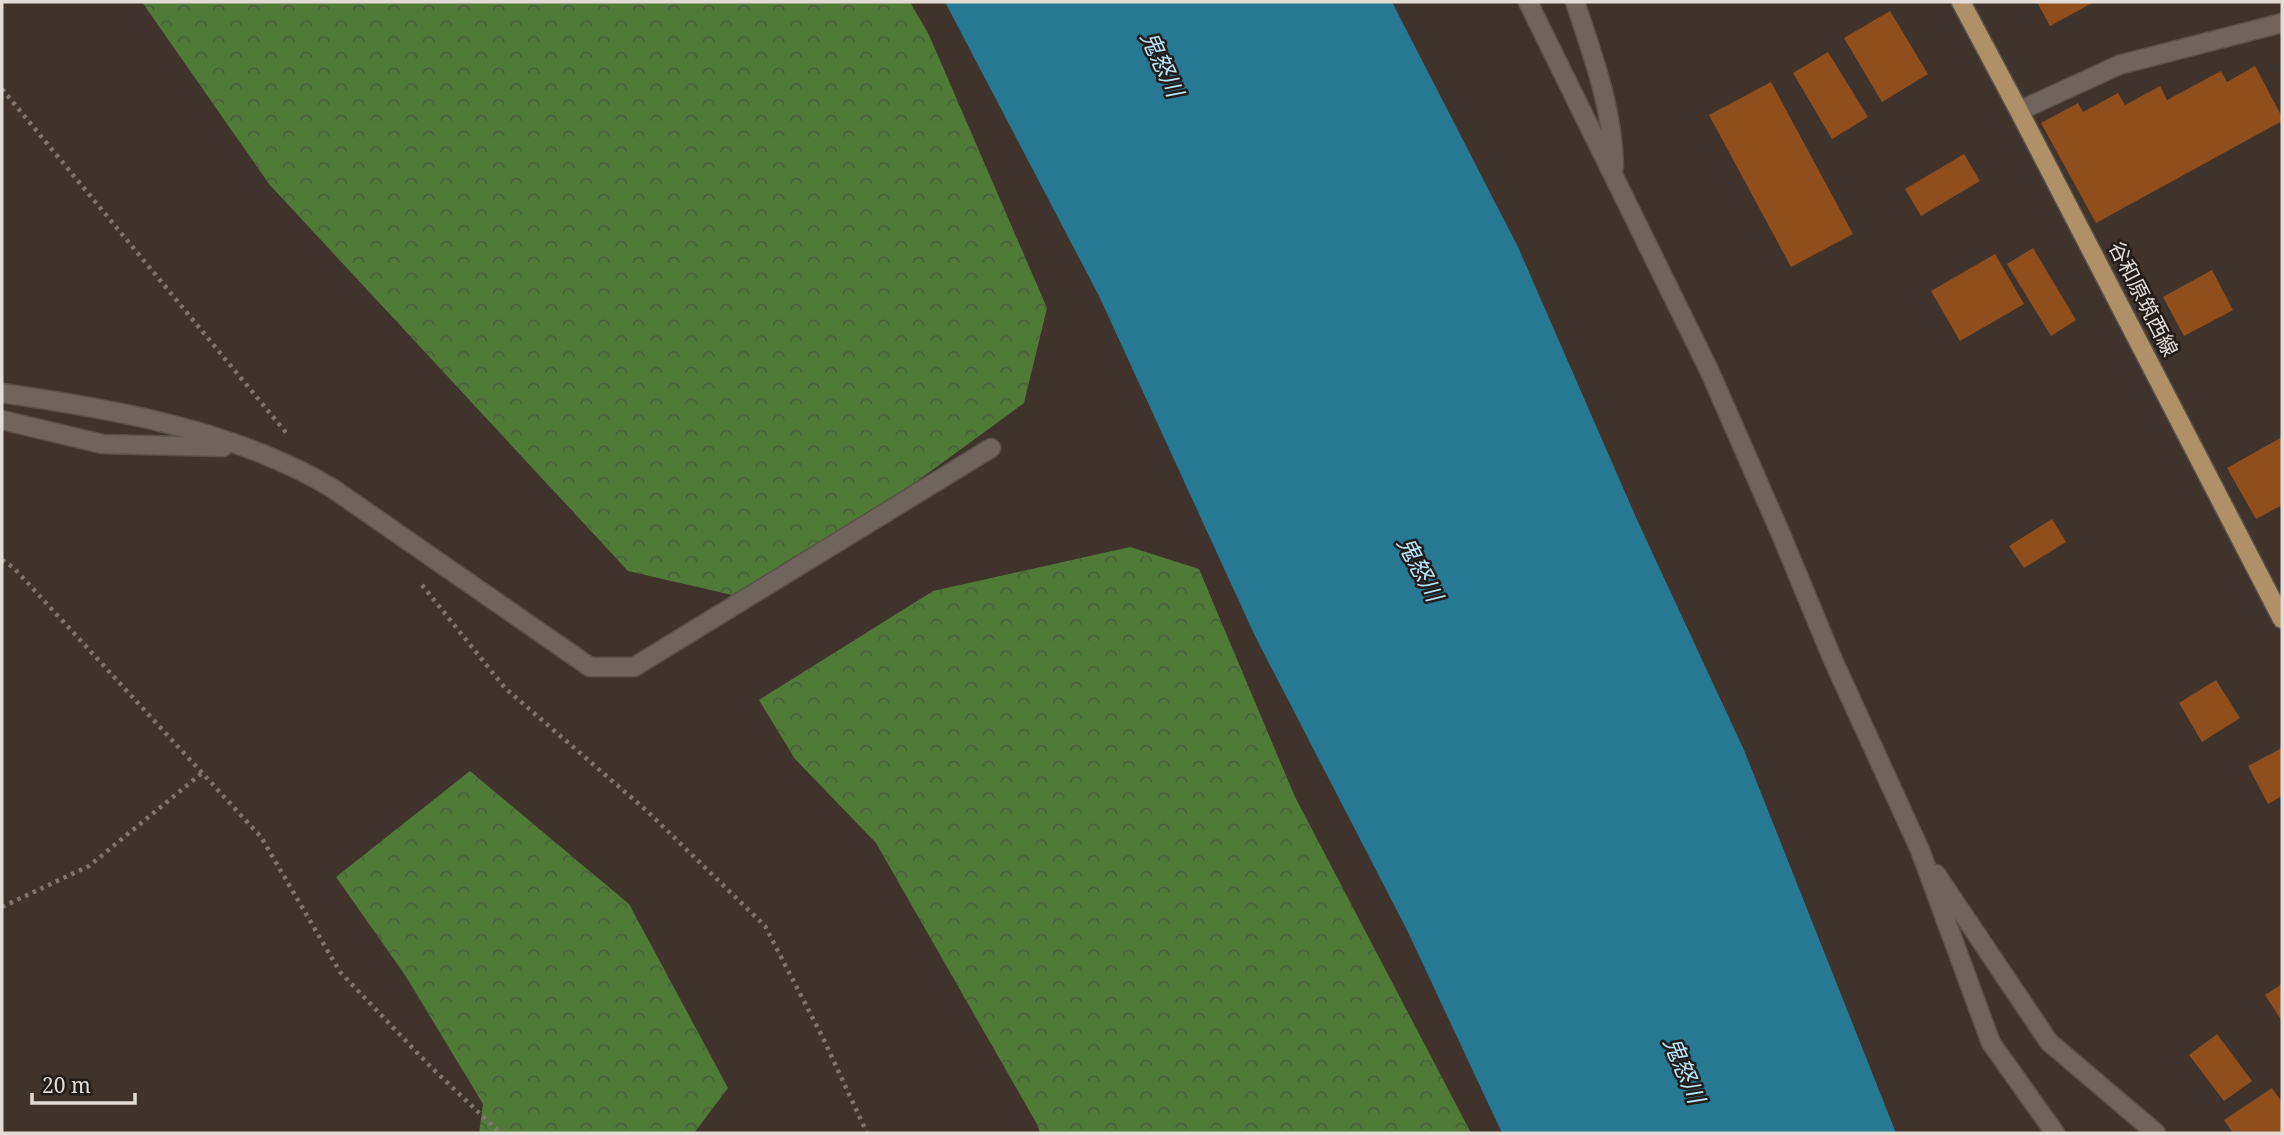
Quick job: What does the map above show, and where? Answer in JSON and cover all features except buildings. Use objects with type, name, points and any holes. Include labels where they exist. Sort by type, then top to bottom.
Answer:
[{"type":"main road","name":"谷和原筑西線","points":[[1961,2],[2282,619]]},
{"type":"street","points":[[1528,2],[1709,370],[1833,660],[1920,850],[1991,1043],[2055,1133]]},
{"type":"street","points":[[1575,2],[1599,72],[1614,139],[1614,174]]},
{"type":"street","points":[[2019,111],[2119,65],[2282,23]]},
{"type":"street","points":[[2,393],[103,407],[250,447],[300,468],[590,667],[634,667],[991,448]]},
{"type":"street","points":[[2,420],[102,444],[250,447]]},
{"type":"street","points":[[1920,850],[2049,1042],[2155,1133]]},
{"type":"path","points":[[2,89],[297,445]]},
{"type":"path","points":[[2,560],[14,568],[261,837],[340,972],[429,1065],[500,1133]]},
{"type":"path","points":[[416,578],[505,688],[647,811],[765,926],[823,1038],[867,1133]]},
{"type":"path","points":[[2,908],[89,866],[202,773]]},
{"type":"green space","points":[[142,2],[910,2],[929,35],[1047,308],[1024,403],[754,600],[628,571],[269,184]]},
{"type":"green space","points":[[1130,547],[1199,569],[1295,797],[1471,1133],[1040,1133],[876,843],[795,759],[759,700],[933,591]]},
{"type":"green space","points":[[470,771],[629,904],[728,1088],[694,1133],[479,1133],[483,1104],[405,975],[336,877]]},
{"type":"water","name":"鬼怒川","points":[[945,2],[1392,2],[1518,247],[1638,522],[1744,750],[1896,1133],[1502,1133],[1407,930],[1255,636],[1099,296]]}]
